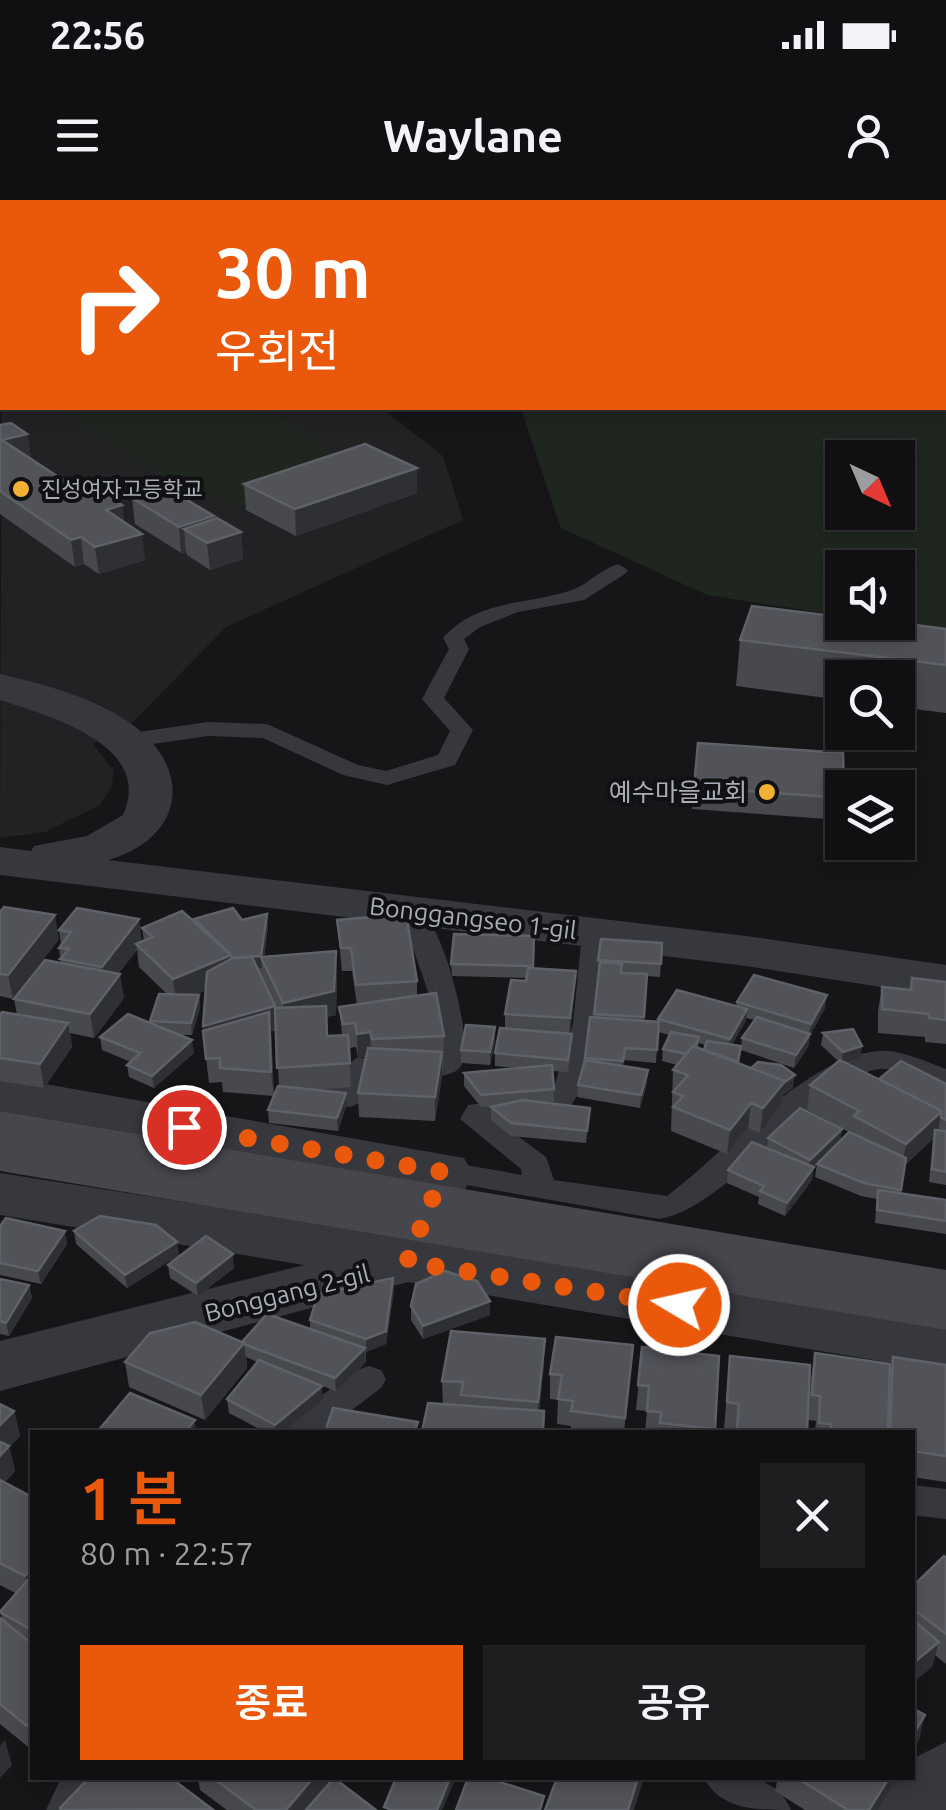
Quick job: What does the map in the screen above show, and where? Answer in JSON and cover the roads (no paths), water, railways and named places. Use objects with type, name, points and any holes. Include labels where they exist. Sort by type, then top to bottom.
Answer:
[{"type":"street","points":[[0,686],[84,718],[125,741],[140,759],[152,784],[150,804],[134,831],[97,848],[0,861]]},
{"type":"street","name":"Bonggangseo 1-gil","points":[[0,861],[946,980]]},
{"type":"street","points":[[0,1094],[443,1172],[407,1262],[946,1347]]},
{"type":"street","points":[[0,1141],[946,1300]]},
{"type":"street","name":"Bonggang 2-gil","points":[[0,1194],[407,1262]]},
{"type":"street","name":"Bonggang 2-gil","points":[[1,1365],[407,1262]]},
{"type":"street","points":[[919,1810],[946,1780]]},
{"type":"lane","points":[[125,741],[208,728],[267,731],[351,770],[388,778],[448,760],[462,730],[433,699],[459,649],[453,638],[473,623],[513,607],[576,596],[618,570]]},
{"type":"lane","points":[[281,1094],[350,1097],[355,1094],[360,1066],[439,1068],[448,1064],[451,1039],[446,1008],[413,911]]},
{"type":"lane","points":[[528,1186],[539,1182],[535,1164],[475,1118],[478,1112],[557,1105],[564,1097],[575,1075],[587,1017],[595,933]]},
{"type":"lane","points":[[443,1172],[659,1208],[675,1206],[790,1111],[850,1069],[880,1060],[946,1079]]},
{"type":"lane","points":[[301,1430],[369,1379]]},
{"type":"lane","points":[[915,1500],[946,1504]]},
{"type":"lane","points":[[66,1810],[81,1780]]},
{"type":"lane","points":[[729,1780],[770,1810]]},
{"type":"place","name":"진성여자고등학교","points":[[21,489]]},
{"type":"place","name":"예수마을교회","points":[[767,792]]}]
